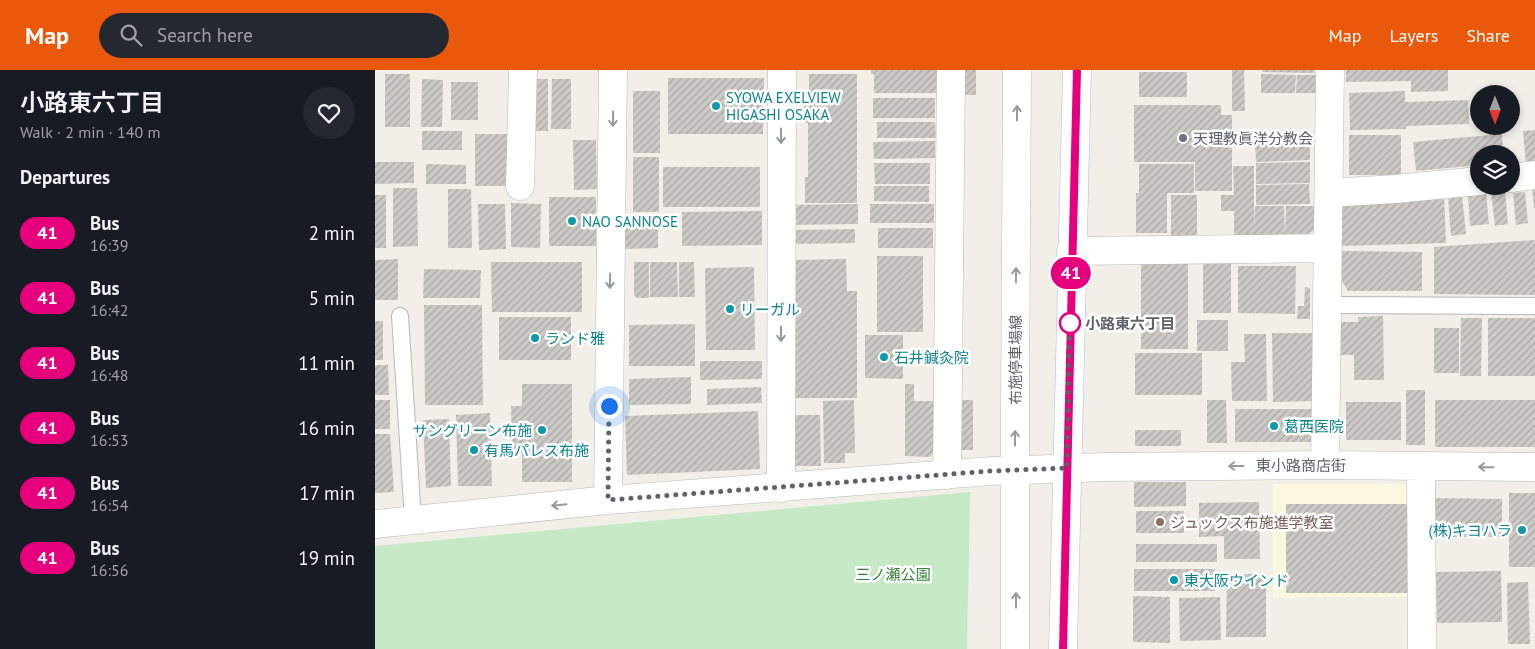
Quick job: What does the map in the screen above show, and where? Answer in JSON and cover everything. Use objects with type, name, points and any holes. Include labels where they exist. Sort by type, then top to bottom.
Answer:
[{"type":"street","points":[[520,186],[523,70]]},
{"type":"street","points":[[608,500],[613,70]]},
{"type":"street","points":[[781,488],[782,70]]},
{"type":"street","points":[[947,475],[951,70]]},
{"type":"street","name":"布施停車場線","points":[[1015,649],[1003,471],[1017,70]]},
{"type":"street","points":[[1063,649],[1071,251],[1077,70]]},
{"type":"street","points":[[1325,465],[1331,70]]},
{"type":"street","points":[[1520,177],[1535,175]]},
{"type":"street","points":[[1329,193],[1470,182]]},
{"type":"street","points":[[1071,251],[1328,248]]},
{"type":"street","name":"東小路商店街","points":[[375,524],[608,500],[1003,471],[1105,467],[1325,465],[1535,467]]},
{"type":"street","points":[[1421,466],[1422,649]]},
{"type":"lane","points":[[1328,304],[1535,306]]},
{"type":"lane","points":[[400,316],[413,520]]},
{"type":"shaded area","points":[[1273,484],[1417,484],[1417,597],[1273,598]],"holes":[[[1286,504],[1414,504],[1414,593],[1286,593]]]},
{"type":"green space","name":"三ノ瀬公園","points":[[970,492],[967,649],[375,649],[375,546]]},
{"type":"building","points":[[871,70],[940,70],[938,93],[874,93],[874,74],[871,74]]},
{"type":"building","points":[[961,70],[976,70],[976,95],[961,95]]},
{"type":"building","points":[[1232,70],[1244,70],[1245,111],[1232,111]]},
{"type":"building","points":[[1262,70],[1314,70],[1314,73],[1262,72]]},
{"type":"building","points":[[1346,70],[1448,70],[1448,91],[1411,92],[1411,81],[1346,82]]},
{"type":"building","points":[[1139,72],[1187,72],[1187,97],[1139,97]]},
{"type":"building","points":[[385,74],[410,74],[410,127],[385,127]]},
{"type":"building","points":[[809,74],[857,74],[857,203],[805,203],[805,177],[808,177],[808,123],[804,123],[804,100],[809,100]]},
{"type":"building","points":[[1261,74],[1296,75],[1295,93],[1261,93]]},
{"type":"building","points":[[1297,75],[1317,75],[1316,93],[1296,93]]},
{"type":"building","name":"SYOWA EXELVIEW HIGASHI OSAKA","points":[[668,78],[764,78],[763,134],[668,134]]},
{"type":"building","points":[[422,79],[443,80],[442,127],[421,127]]},
{"type":"building","points":[[527,79],[548,79],[548,131],[526,131]]},
{"type":"building","points":[[552,79],[571,79],[571,129],[551,129]]},
{"type":"building","points":[[451,82],[478,82],[478,120],[451,120]]},
{"type":"building","points":[[633,91],[660,91],[660,153],[633,153]]},
{"type":"building","points":[[1405,91],[1405,102],[1468,100],[1469,124],[1406,126],[1406,129],[1350,130],[1349,93]]},
{"type":"building","points":[[873,98],[935,98],[935,118],[873,118]]},
{"type":"building","name":"天理教眞洋分教会","points":[[1134,105],[1221,105],[1221,115],[1232,115],[1232,191],[1195,191],[1195,162],[1134,162]]},
{"type":"building","points":[[877,122],[935,122],[936,138],[877,138]]},
{"type":"building","points":[[1535,130],[1535,165],[1526,166],[1523,131]]},
{"type":"building","points":[[422,131],[462,131],[462,150],[422,150]]},
{"type":"building","points":[[475,134],[509,134],[509,186],[475,186]]},
{"type":"building","points":[[1349,135],[1401,135],[1401,175],[1349,175]]},
{"type":"building","points":[[1502,135],[1503,145],[1470,145],[1470,166],[1416,171],[1413,142]]},
{"type":"building","points":[[573,140],[596,140],[597,189],[574,190]]},
{"type":"building","points":[[1310,140],[1310,160],[1256,162],[1255,141]]},
{"type":"building","points":[[935,141],[935,158],[874,159],[873,142]]},
{"type":"building","points":[[633,157],[659,157],[659,212],[633,212]]},
{"type":"building","points":[[375,162],[414,162],[414,183],[375,184]]},
{"type":"building","points":[[1310,162],[1310,183],[1256,184],[1256,163]]},
{"type":"building","points":[[874,163],[930,163],[930,184],[875,184]]},
{"type":"building","points":[[426,164],[466,165],[466,184],[426,184]]},
{"type":"building","points":[[1139,164],[1194,164],[1194,193],[1167,193],[1167,233],[1136,233],[1136,193],[1139,193]]},
{"type":"building","points":[[1233,166],[1254,166],[1254,226],[1255,206],[1284,206],[1285,236],[1286,206],[1315,206],[1316,228],[1303,239],[1234,239],[1234,211],[1221,211],[1221,195],[1234,195]]},
{"type":"building","points":[[663,167],[760,167],[760,207],[663,207]]},
{"type":"building","points":[[1309,184],[1310,204],[1256,205],[1256,185]]},
{"type":"building","points":[[874,186],[929,186],[929,202],[874,201]]},
{"type":"building","points":[[1532,187],[1535,187],[1535,208],[1534,208]]},
{"type":"building","points":[[393,188],[417,188],[418,246],[393,247]]},
{"type":"building","points":[[448,189],[471,189],[472,248],[448,248]]},
{"type":"building","points":[[1520,192],[1525,192],[1528,223],[1516,225],[1513,195],[1520,195]]},
{"type":"building","points":[[1444,194],[1446,243],[1340,246],[1338,211],[1347,198]]},
{"type":"building","points":[[375,195],[386,195],[386,248],[375,248]]},
{"type":"building","points":[[1171,195],[1197,195],[1197,240],[1171,240]]},
{"type":"building","points":[[1468,195],[1486,195],[1489,224],[1470,226]]},
{"type":"building","points":[[1491,195],[1505,195],[1508,224],[1495,226]]},
{"type":"building","points":[[1462,196],[1466,234],[1451,236],[1448,197]]},
{"type":"building","name":"NAO SANNOSE","points":[[549,197],[596,197],[596,246],[549,246]]},
{"type":"building","points":[[511,203],[541,204],[540,248],[511,247]]},
{"type":"building","points":[[478,204],[505,204],[506,249],[479,250]]},
{"type":"building","points":[[858,204],[858,224],[789,225],[789,205]]},
{"type":"building","points":[[870,204],[934,204],[934,223],[870,223]]},
{"type":"building","points":[[762,211],[762,245],[682,246],[682,212]]},
{"type":"building","points":[[621,217],[658,217],[658,248],[621,249]]},
{"type":"building","points":[[878,228],[933,228],[933,248],[878,248]]},
{"type":"building","points":[[855,229],[855,243],[793,244],[793,230]]},
{"type":"building","points":[[1535,240],[1535,295],[1434,294],[1434,247]]},
{"type":"building","points":[[1342,251],[1422,252],[1422,291],[1348,291],[1341,280]]},
{"type":"building","points":[[877,256],[923,256],[923,332],[877,332]]},
{"type":"building","points":[[398,259],[398,300],[375,300],[375,260]]},
{"type":"building","points":[[846,259],[847,291],[857,291],[857,398],[789,398],[788,260]]},
{"type":"building","points":[[491,262],[582,262],[582,312],[492,312]]},
{"type":"building","points":[[634,262],[649,262],[649,298],[637,298],[634,295]]},
{"type":"building","points":[[650,262],[677,262],[678,297],[650,297]]},
{"type":"building","points":[[679,262],[694,262],[695,297],[679,297]]},
{"type":"building","points":[[1141,262],[1188,262],[1188,349],[1141,349]]},
{"type":"building","points":[[1203,262],[1231,262],[1231,313],[1203,313]]},
{"type":"building","points":[[1238,266],[1296,266],[1295,314],[1238,313]]},
{"type":"building","name":"リーガル","points":[[754,267],[755,350],[706,350],[705,268]]},
{"type":"building","points":[[424,269],[481,270],[480,298],[423,298]]},
{"type":"building","points":[[1305,287],[1310,288],[1310,319],[1297,319],[1298,306],[1304,306]]},
{"type":"building","points":[[424,305],[482,305],[483,405],[425,405]]},
{"type":"building","points":[[1383,316],[1384,380],[1354,380],[1354,355],[1341,355],[1341,322],[1358,322],[1358,317]]},
{"type":"building","name":"ランド雅","points":[[499,317],[571,317],[571,360],[499,360]]},
{"type":"building","points":[[1461,318],[1482,318],[1481,376],[1460,376]]},
{"type":"building","points":[[1488,318],[1535,318],[1535,376],[1488,376]]},
{"type":"building","points":[[1197,320],[1228,320],[1228,351],[1197,351]]},
{"type":"building","points":[[375,321],[383,321],[383,360],[375,360]]},
{"type":"building","points":[[695,324],[695,366],[629,366],[629,325]]},
{"type":"building","points":[[1434,328],[1459,328],[1459,373],[1434,373]]},
{"type":"building","points":[[1272,333],[1312,333],[1313,401],[1273,402]]},
{"type":"building","points":[[1244,334],[1266,334],[1267,401],[1232,401],[1231,362],[1245,362]]},
{"type":"building","name":"石井鍼灸院","points":[[865,335],[903,335],[903,379],[865,378]]},
{"type":"building","points":[[1135,353],[1202,353],[1202,395],[1135,395]]},
{"type":"building","points":[[700,361],[762,361],[762,379],[700,380]]},
{"type":"building","points":[[375,365],[388,365],[389,395],[375,395]]},
{"type":"building","points":[[691,377],[691,404],[629,405],[629,379]]},
{"type":"building","name":"サングリーン布施","points":[[522,384],[572,384],[572,482],[522,482],[522,453],[512,454],[511,406],[522,406]]},
{"type":"building","points":[[905,384],[914,384],[914,401],[938,401],[937,449],[930,457],[905,456]]},
{"type":"building","points":[[761,387],[762,403],[707,405],[707,389]]},
{"type":"building","points":[[1406,390],[1425,390],[1425,445],[1406,445]]},
{"type":"building","points":[[375,400],[390,400],[390,429],[375,429]]},
{"type":"building","points":[[854,400],[855,453],[845,453],[845,463],[824,463],[823,401]]},
{"type":"building","points":[[958,400],[973,400],[973,450],[958,450]]},
{"type":"building","points":[[1207,400],[1226,400],[1227,443],[1207,443]]},
{"type":"building","points":[[1435,400],[1535,400],[1535,447],[1435,447]]},
{"type":"building","points":[[1346,402],[1401,402],[1401,440],[1346,440]]},
{"type":"building","name":"葛西医院","points":[[1235,409],[1313,409],[1313,442],[1235,442]]},
{"type":"building","points":[[758,411],[760,469],[627,475],[625,416]]},
{"type":"building","name":"有馬パレス布施","points":[[490,413],[492,486],[458,486],[456,415]]},
{"type":"building","points":[[792,415],[820,415],[821,466],[793,466]]},
{"type":"building","points":[[449,419],[451,486],[426,488],[423,420]]},
{"type":"building","points":[[1135,430],[1181,430],[1181,446],[1135,446]]},
{"type":"building","points":[[375,434],[390,434],[394,492],[375,493]]},
{"type":"building","points":[[1134,482],[1186,482],[1186,506],[1134,507]]},
{"type":"building","name":"(株)キヨハラ","points":[[1509,493],[1535,493],[1535,567],[1509,567]]},
{"type":"building","points":[[1431,498],[1502,499],[1502,537],[1431,537]]},
{"type":"building","points":[[1259,502],[1260,559],[1224,559],[1224,536],[1199,537],[1199,503]]},
{"type":"building","points":[[1286,504],[1414,504],[1414,593],[1286,593]]},
{"type":"building","name":"ジュックス布施進学教室","points":[[1136,511],[1184,511],[1184,533],[1136,533]]},
{"type":"building","points":[[1136,544],[1217,544],[1217,562],[1136,562]]},
{"type":"building","name":"東大阪ウインド","points":[[1134,569],[1215,569],[1215,591],[1134,591]]},
{"type":"building","points":[[1501,571],[1502,622],[1437,623],[1436,572]]},
{"type":"building","points":[[1227,574],[1266,574],[1266,637],[1226,637]]},
{"type":"building","points":[[1528,582],[1530,644],[1508,644],[1507,583]]},
{"type":"building","points":[[1133,596],[1170,597],[1170,643],[1133,642]]},
{"type":"building","points":[[1220,597],[1221,640],[1180,641],[1179,598]]},
{"type":"bus line","name":"41","points":[[1063,649],[1077,70]]},
{"type":"place","name":"SYOWA EXELVIEW HIGASHI OSAKA","points":[[716,106]]},
{"type":"place","name":"天理教眞洋分教会","points":[[1183,138]]},
{"type":"place","name":"NAO SANNOSE","points":[[572,221]]},
{"type":"place","name":"リーガル","points":[[730,309]]},
{"type":"place","name":"小路東六丁目","points":[[1070,323]]},
{"type":"place","name":"ランド雅","points":[[535,338]]},
{"type":"place","name":"石井鍼灸院","points":[[884,357]]},
{"type":"place","name":"葛西医院","points":[[1274,426]]},
{"type":"place","name":"サングリーン布施","points":[[542,430]]},
{"type":"place","name":"有馬パレス布施","points":[[474,450]]},
{"type":"place","name":"ジュックス布施進学教室","points":[[1160,522]]},
{"type":"place","name":"(株)キヨハラ","points":[[1522,530]]},
{"type":"place","name":"東大阪ウインド","points":[[1174,580]]},
{"type":"route","points":[[609,406],[608,500],[991,471],[1067,468],[1070,317],[1070,323]]}]
